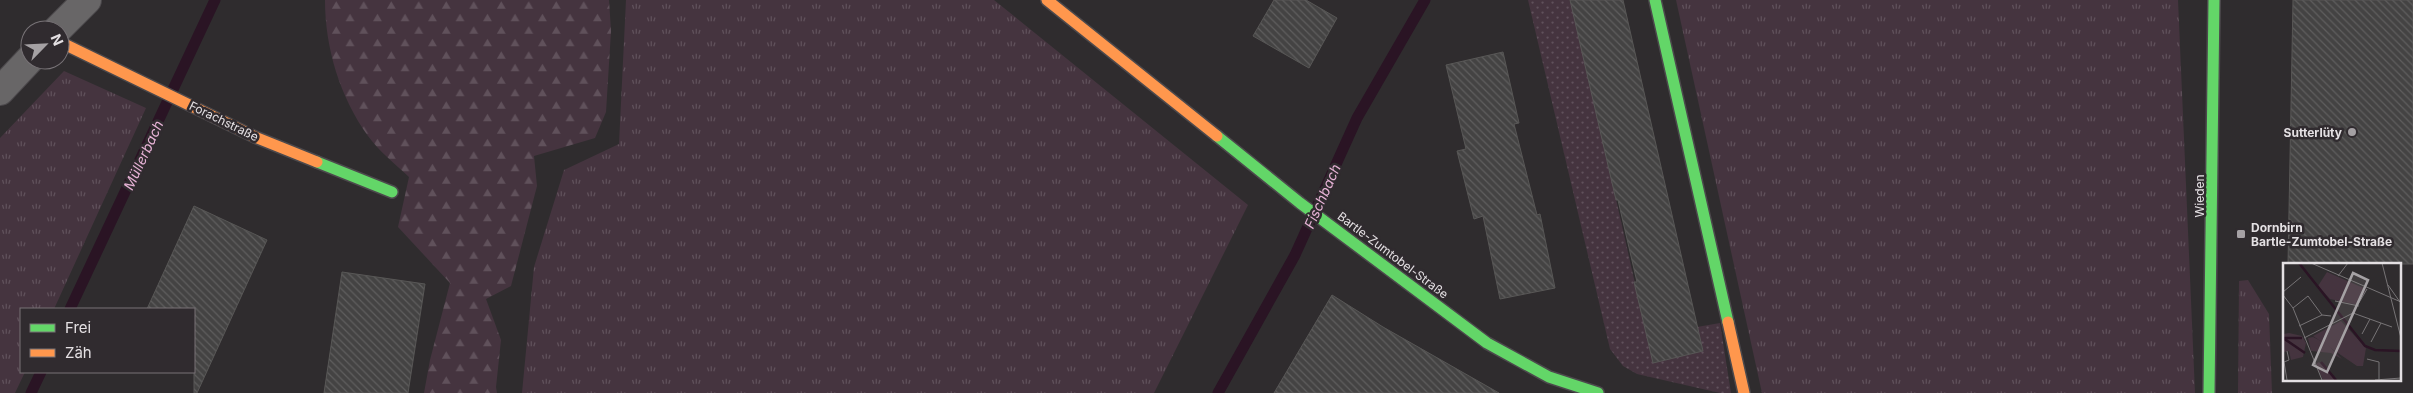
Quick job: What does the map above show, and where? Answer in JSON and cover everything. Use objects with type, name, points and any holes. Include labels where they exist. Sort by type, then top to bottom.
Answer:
[{"type":"street","points":[[67,20],[86,0]]},
{"type":"street","name":"Bartle-Zumtobel-Straße","points":[[1046,0],[1300,203],[1487,343],[1548,385],[1598,393]]},
{"type":"street","points":[[1655,0],[1744,393]]},
{"type":"street","name":"Wieden","points":[[2210,393],[2214,0]]},
{"type":"street","name":"Forachstraße","points":[[70,47],[255,137],[392,192]]},
{"type":"street","points":[[0,91],[20,70]]},
{"type":"green space","points":[[325,0],[609,0],[611,31],[606,112],[595,138],[534,156],[537,186],[511,286],[486,299],[501,340],[497,393],[424,393],[430,360],[450,283],[398,227],[409,177],[372,142],[349,105],[331,54]]},
{"type":"green space","points":[[626,0],[994,0],[1248,205],[1154,393],[522,393],[534,267],[564,170],[619,144]]},
{"type":"green space","points":[[1528,0],[1571,0],[1653,363],[1703,351],[1697,327],[1720,323],[1731,393],[1720,393],[1637,374],[1623,366],[1610,349]]},
{"type":"green space","points":[[1676,0],[2178,0],[2195,393],[1762,393]]},
{"type":"green space","points":[[64,71],[146,108],[54,308],[20,308],[20,373],[25,373],[15,393],[0,393],[0,138]]},
{"type":"green space","points":[[2248,280],[2269,314],[2272,393],[2238,393],[2239,281]]},
{"type":"building","points":[[1274,0],[1306,0],[1337,18],[1309,68],[1253,36]]},
{"type":"building","points":[[1570,0],[1623,0],[1703,351],[1653,363],[1634,282],[1637,282]]},
{"type":"building","name":"Sutterlüty","points":[[2293,0],[2413,0],[2413,264],[2288,263]]},
{"type":"building","points":[[1503,52],[1519,123],[1514,124],[1537,215],[1540,214],[1555,288],[1500,299],[1483,216],[1474,219],[1457,151],[1466,149],[1446,65]]},
{"type":"building","points":[[194,206],[267,240],[197,393],[194,393],[195,308],[147,308]]},
{"type":"building","points":[[342,272],[425,284],[408,393],[324,393]]},
{"type":"building","points":[[1332,295],[1383,327],[1499,393],[1274,393]]},
{"type":"waterway","name":"Müllerbach","points":[[70,308],[215,0]]},
{"type":"waterway","name":"Fischbach","points":[[1218,393],[1295,255],[1357,118],[1425,0]]},
{"type":"waterway","name":"Müllerbach","points":[[31,393],[41,373]]},
{"type":"traffic: fast","points":[[1655,0],[1728,322]]},
{"type":"traffic: fast","points":[[2209,393],[2214,0]]},
{"type":"traffic: fast","points":[[1217,136],[1300,203],[1487,343],[1549,377],[1598,393]]},
{"type":"traffic: fast","points":[[317,162],[392,192]]},
{"type":"traffic: slow","points":[[1047,0],[1217,136]]},
{"type":"traffic: slow","points":[[70,47],[255,137],[317,162]]},
{"type":"traffic: slow","points":[[1728,322],[1744,393]]},
{"type":"place","name":"Sutterlüty","points":[[2352,132]]},
{"type":"place","name":"Dornbirn Bartle-Zumtobel-Straße","points":[[2241,234]]}]
